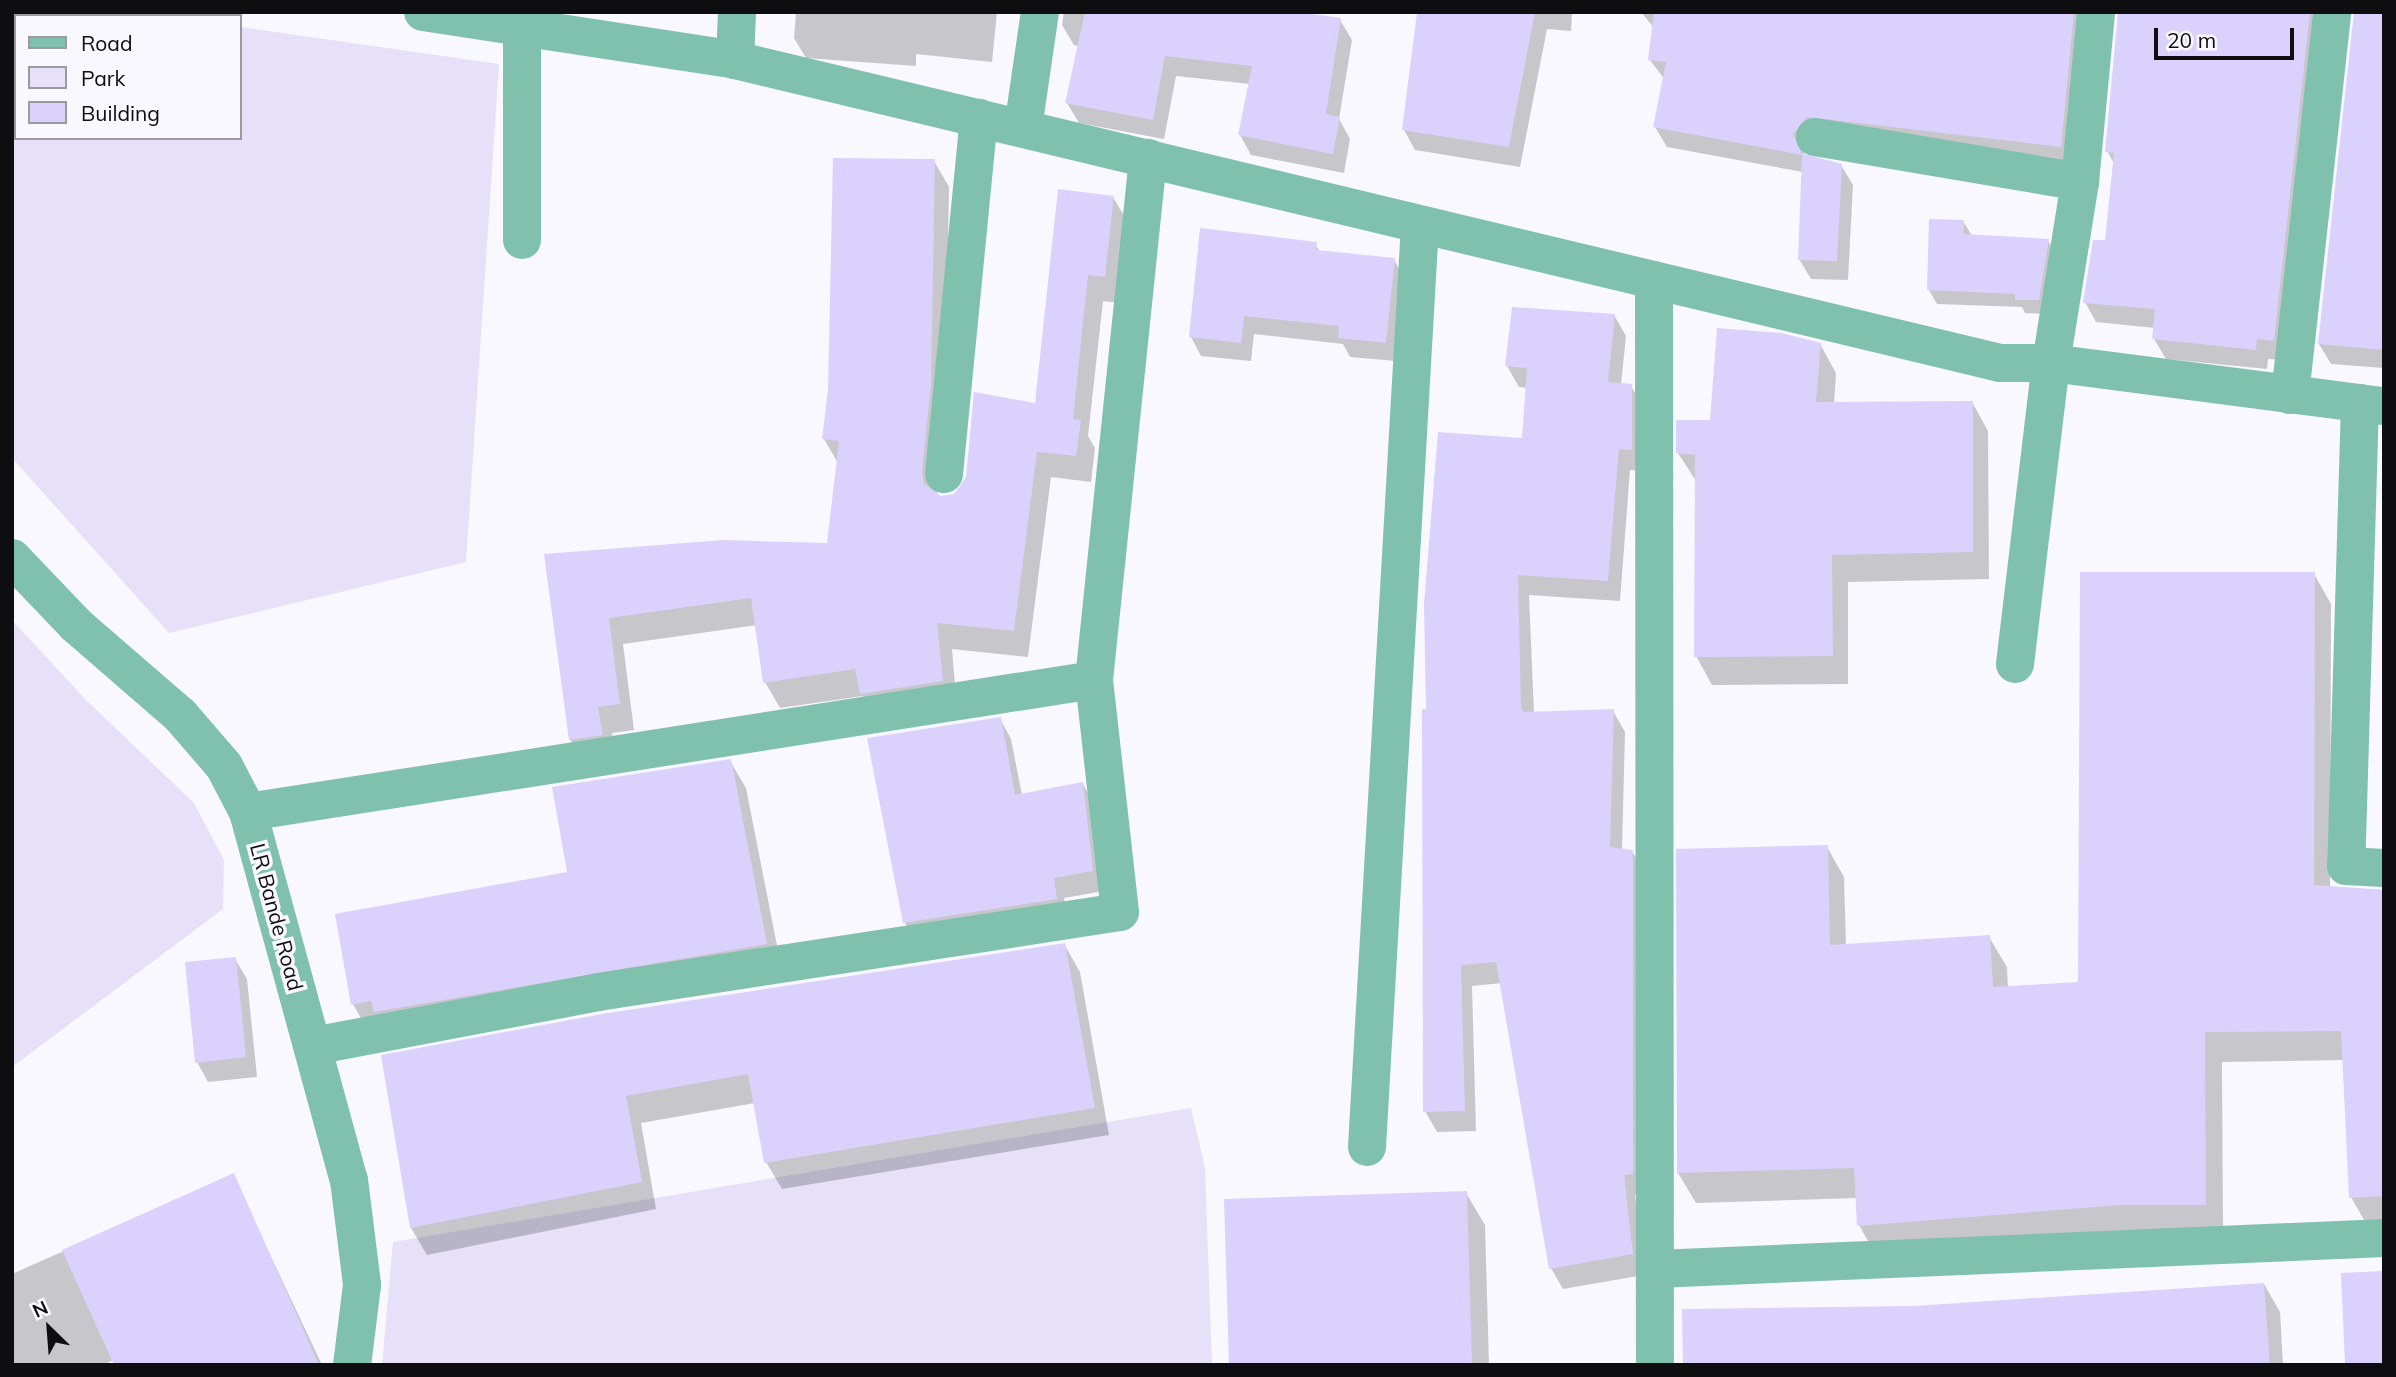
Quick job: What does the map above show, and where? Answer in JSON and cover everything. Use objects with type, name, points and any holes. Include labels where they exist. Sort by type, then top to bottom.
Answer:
[{"type":"street","points":[[735,60],[737,12]]},
{"type":"street","points":[[1023,128],[1040,12]]},
{"type":"street","points":[[2015,664],[2052,363],[2080,182],[2096,12]]},
{"type":"street","points":[[2290,395],[2332,12]]},
{"type":"street","points":[[431,13],[735,60],[2000,363],[2052,363],[2372,404],[2346,866],[2384,868]]},
{"type":"street","points":[[522,27],[522,240]]},
{"type":"street","points":[[944,474],[979,118]]},
{"type":"street","points":[[1815,137],[2080,182]]},
{"type":"street","points":[[313,1046],[598,992],[1120,912],[1094,680],[1148,158]]},
{"type":"street","points":[[1367,1147],[1420,226]]},
{"type":"street","points":[[1654,280],[1655,1365]]},
{"type":"street","name":"LR Bande Road","points":[[12,558],[76,625],[180,715],[219,760],[248,812],[349,1180],[362,1285],[352,1365]]},
{"type":"street","points":[[248,812],[1094,680]]},
{"type":"street","points":[[1657,1269],[2384,1238]]},
{"type":"green space","points":[[12,12],[87,14],[14,14],[14,140],[242,140],[242,27],[499,64],[466,562],[169,633],[12,458]]},
{"type":"green space","points":[[12,620],[86,700],[194,803],[224,860],[223,909],[12,1067]]},
{"type":"green space","points":[[1191,1108],[1205,1168],[1212,1365],[382,1365],[393,1242]]},
{"type":"building","points":[[1085,12],[1299,12],[1341,18],[1326,114],[1340,117],[1333,154],[1238,135],[1252,66],[1165,56],[1153,120],[1065,103]]},
{"type":"building","points":[[1417,12],[1535,12],[1509,147],[1402,130]]},
{"type":"building","points":[[1654,12],[2074,12],[2061,147],[1807,117],[1793,134],[1801,153],[1842,164],[1837,261],[1798,260],[1802,155],[1653,127],[1666,62],[1648,60]]},
{"type":"building","points":[[2118,12],[2310,12],[2274,341],[2257,339],[2256,350],[2152,339],[2155,309],[2083,303],[2093,240],[2105,240],[2114,153],[2105,152]]},
{"type":"building","points":[[2354,12],[2384,12],[2384,350],[2318,344]]},
{"type":"building","points":[[833,158],[935,159],[931,384],[922,472],[924,484],[941,496],[954,494],[966,477],[974,392],[1035,403],[1058,189],[1114,196],[1105,277],[1088,275],[1073,419],[1081,420],[1076,456],[1037,452],[1014,631],[937,623],[943,681],[860,694],[855,669],[763,683],[751,598],[609,618],[620,704],[598,707],[603,735],[569,740],[544,554],[723,540],[827,543],[839,441],[822,439],[828,389]]},
{"type":"building","points":[[1929,219],[1964,220],[1964,234],[2049,239],[2039,300],[2015,300],[2015,294],[1927,290]]},
{"type":"building","points":[[1200,228],[1317,242],[1316,250],[1395,258],[1386,343],[1338,338],[1339,326],[1244,316],[1241,343],[1189,337]]},
{"type":"building","points":[[1512,307],[1615,314],[1608,382],[1632,384],[1632,450],[1619,449],[1608,581],[1518,575],[1521,707],[1524,712],[1614,709],[1610,847],[1633,850],[1633,1174],[1624,1175],[1633,1254],[1549,1269],[1496,962],[1461,965],[1465,1111],[1423,1112],[1422,709],[1426,709],[1424,604],[1438,432],[1522,438],[1527,368],[1505,366]]},
{"type":"building","points":[[1717,328],[1781,333],[1821,343],[1816,402],[1973,401],[1973,552],[1832,555],[1833,656],[1694,657],[1695,455],[1676,453],[1676,420],[1710,420]]},
{"type":"building","points":[[2080,572],[2315,572],[2314,885],[2384,890],[2384,1196],[2349,1198],[2341,1031],[2205,1032],[2206,1205],[2121,1205],[1857,1226],[1854,1168],[1677,1173],[1676,849],[1828,845],[1830,945],[1990,935],[1993,987],[2078,982]]},
{"type":"building","points":[[1001,717],[1015,795],[1083,782],[1093,871],[1054,878],[1057,899],[903,923],[867,738]]},
{"type":"building","points":[[731,759],[767,944],[374,1012],[371,1001],[351,1005],[335,914],[567,872],[552,787]]},
{"type":"building","points":[[1065,943],[1095,1108],[764,1163],[748,1074],[626,1096],[642,1182],[410,1228],[381,1055],[602,1014]]},
{"type":"building","points":[[236,957],[246,1057],[195,1063],[185,962]]},
{"type":"building","points":[[234,1173],[319,1365],[114,1365],[62,1250]]},
{"type":"building","points":[[1467,1191],[1472,1365],[1229,1365],[1224,1199]]},
{"type":"building","points":[[2384,1271],[2384,1365],[2345,1365],[2341,1273]]},
{"type":"building","points":[[2264,1283],[2270,1365],[1683,1365],[1682,1309],[1914,1306]]}]
